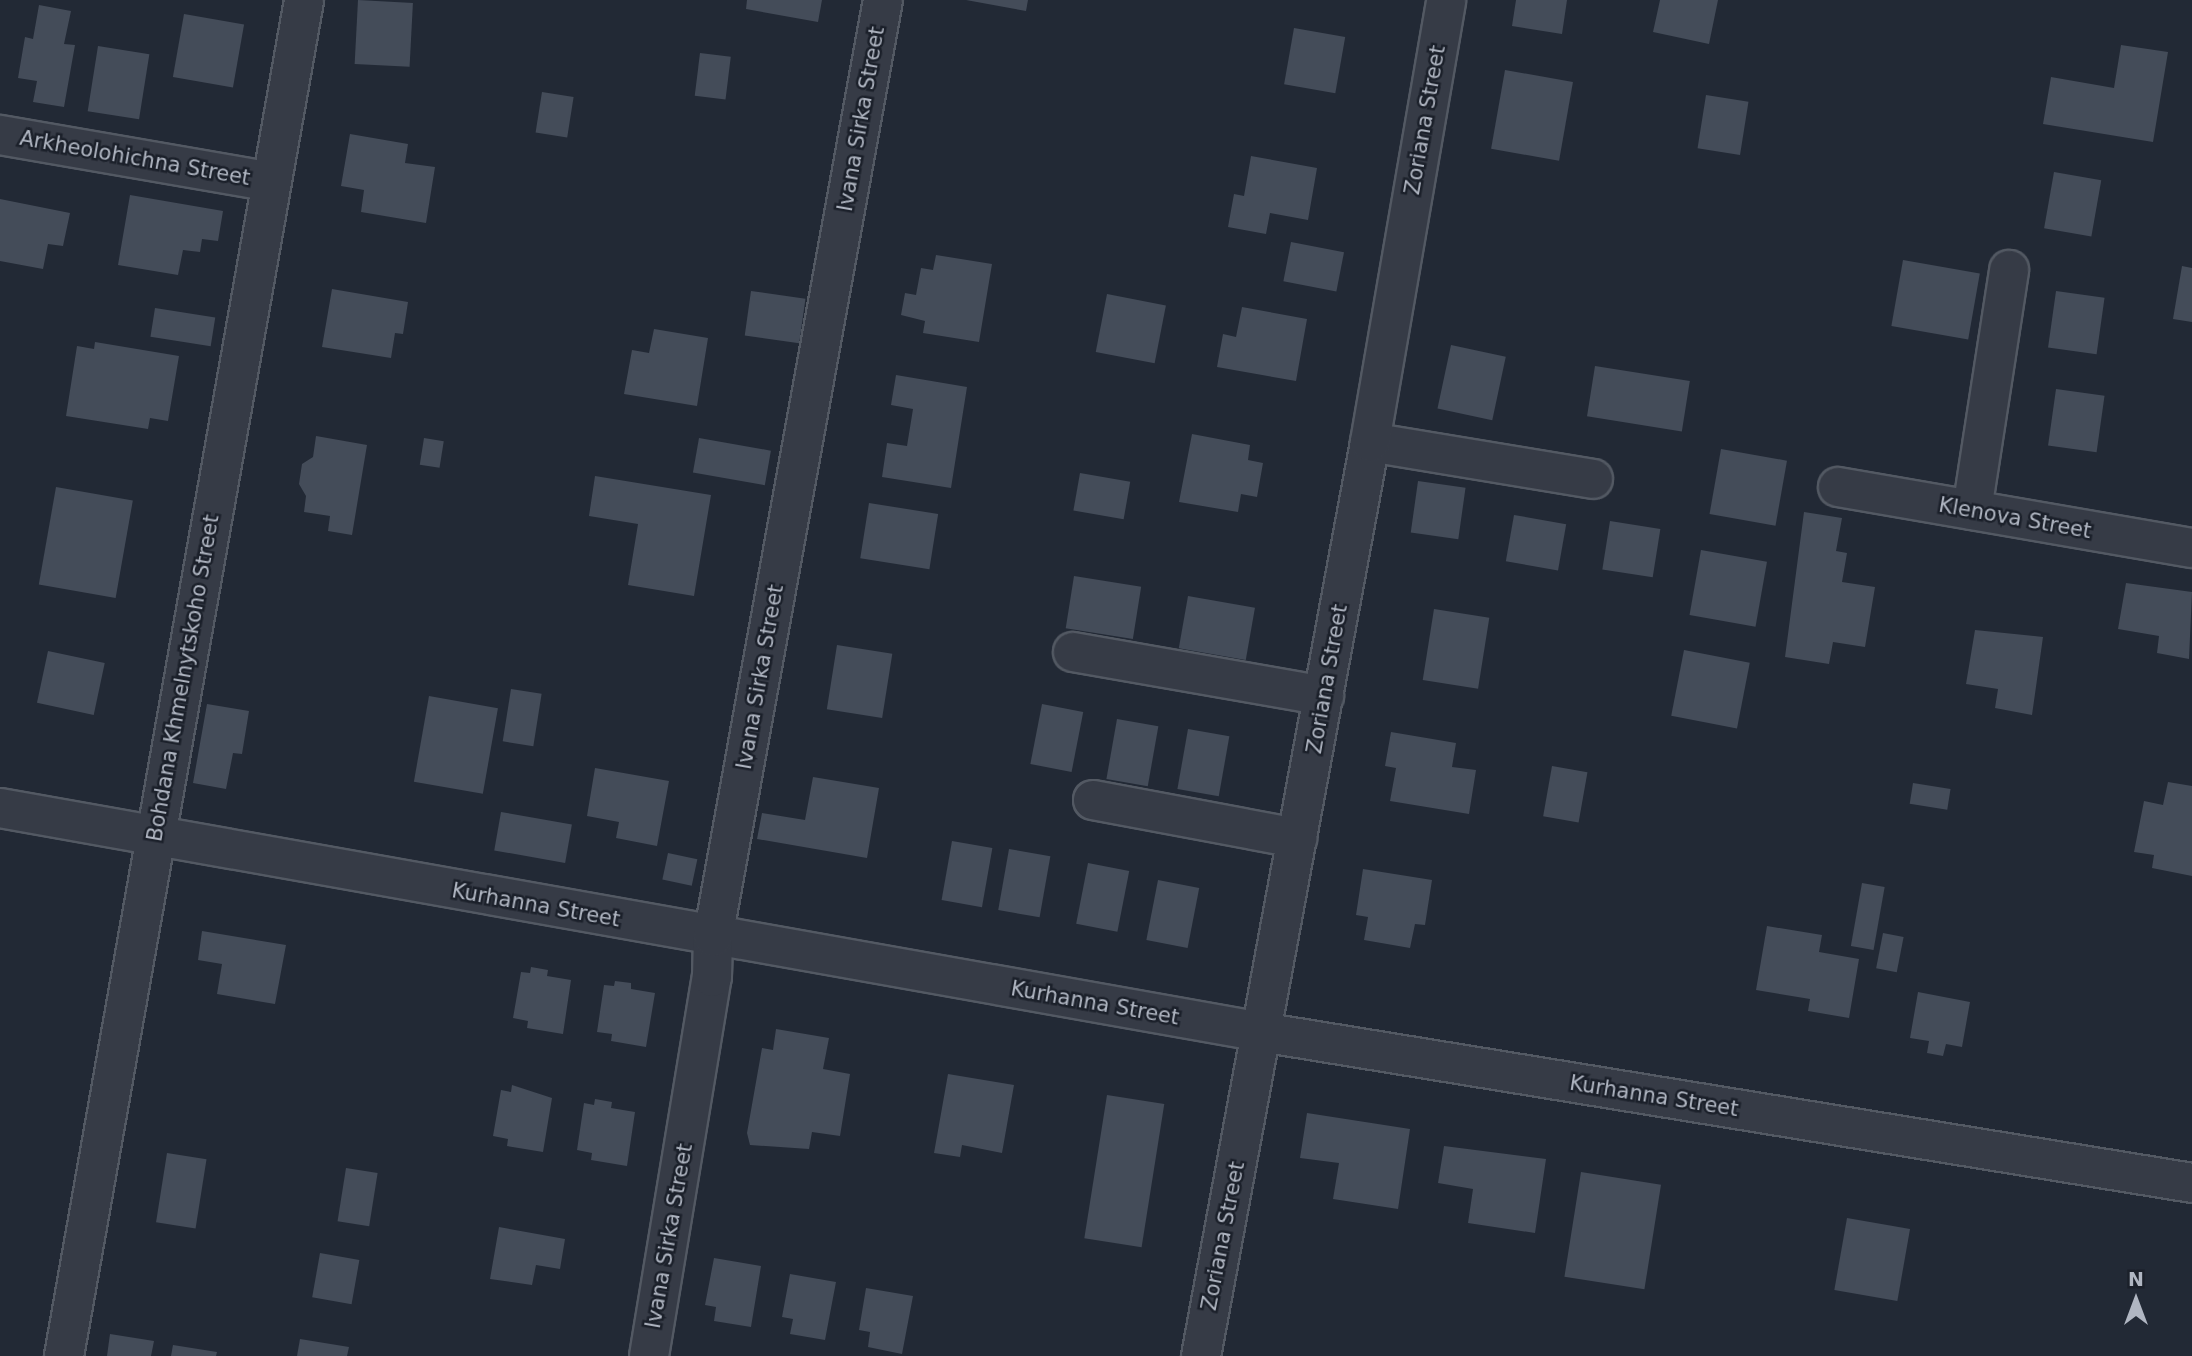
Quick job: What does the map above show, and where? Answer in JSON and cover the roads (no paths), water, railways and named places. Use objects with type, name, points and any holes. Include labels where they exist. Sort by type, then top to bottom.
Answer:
[{"type":"street","name":"Bohdana Khmelnytskoho Street","points":[[64,1356],[304,0]]},
{"type":"street","name":"Ivana Sirka Street","points":[[649,1356],[712,977],[713,937],[883,0]]},
{"type":"street","name":"Zoriana Street","points":[[1201,1356],[1370,442],[1446,0]]},
{"type":"street","name":"Arkheolohichna Street","points":[[0,135],[271,182]]},
{"type":"street","points":[[1972,510],[2009,270]]},
{"type":"street","points":[[1370,442],[1593,479]]},
{"type":"street","name":"Klenova Street","points":[[1838,487],[2192,548]]},
{"type":"street","points":[[1073,652],[1324,696]]},
{"type":"street","points":[[1093,800],[1297,838]]},
{"type":"street","name":"Kurhanna Street","points":[[0,808],[713,937],[1261,1032],[2192,1183]]}]
